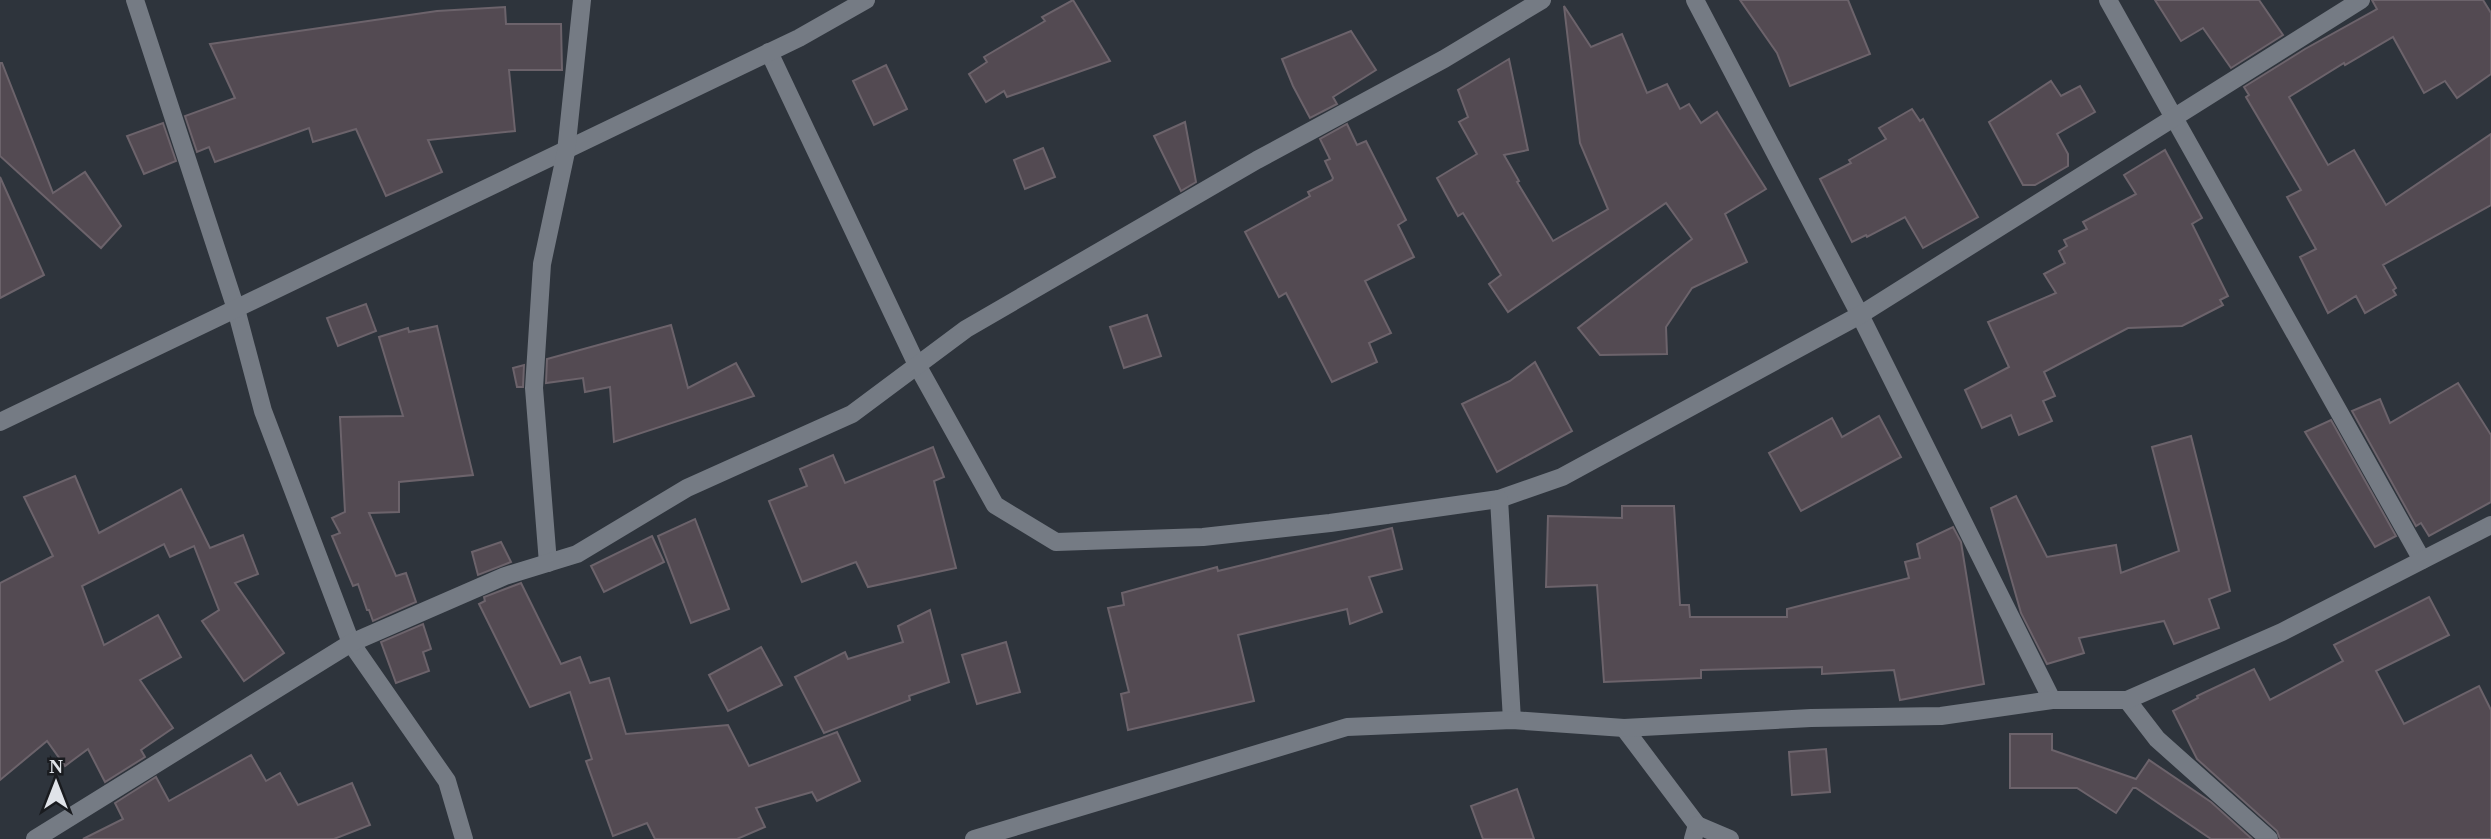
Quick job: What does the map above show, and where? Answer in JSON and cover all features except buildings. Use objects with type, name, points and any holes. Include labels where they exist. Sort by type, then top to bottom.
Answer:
[{"type":"street","points":[[135,0],[236,310],[262,411],[351,643],[447,781],[464,839]]},
{"type":"street","points":[[548,563],[534,387],[542,264],[566,152],[582,0]]},
{"type":"street","points":[[0,422],[566,152],[799,38],[866,0]]},
{"type":"street","points":[[35,839],[351,643],[505,576],[577,554],[687,488],[852,414],[966,329],[1257,160],[1444,59],[1542,0]]},
{"type":"street","points":[[1695,0],[1860,314],[2052,700]]},
{"type":"street","points":[[2108,0],[2423,560]]},
{"type":"street","points":[[769,52],[917,365],[995,505],[1056,542],[1203,537],[1330,523],[1499,499],[1562,477],[1860,314],[2361,0]]},
{"type":"street","points":[[1499,499],[1512,720]]},
{"type":"street","points":[[974,839],[1347,727],[1512,720],[1624,728],[1811,718],[1941,716],[2052,700],[2127,699],[2282,632],[2491,525]]},
{"type":"street","points":[[2127,699],[2157,738],[2269,839]]},
{"type":"street","points":[[1624,728],[1695,832],[1730,839]]}]
